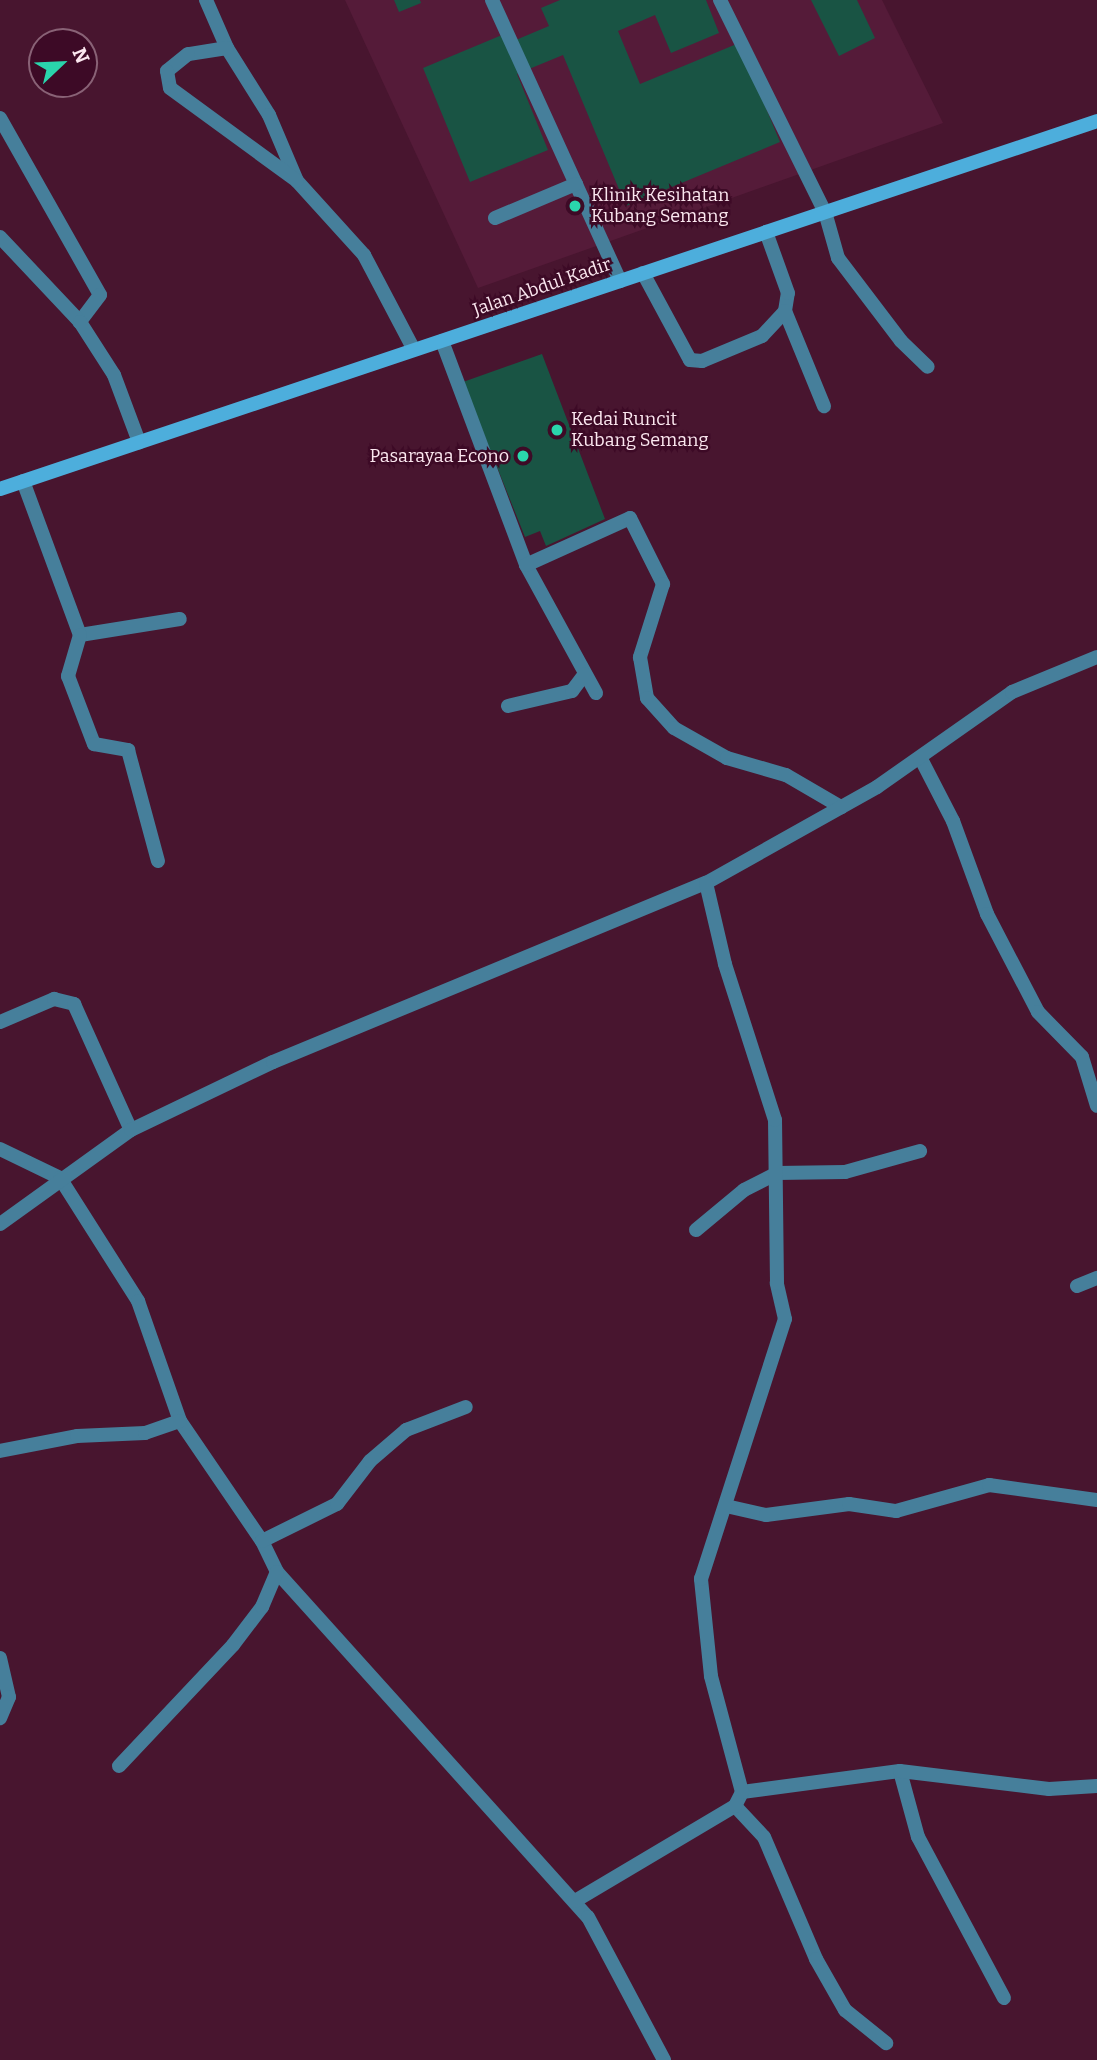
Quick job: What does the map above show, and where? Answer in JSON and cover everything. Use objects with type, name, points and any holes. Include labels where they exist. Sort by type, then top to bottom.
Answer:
[{"type":"main road","name":"Jalan Abdul Kadir","points":[[0,489],[1097,121]]},
{"type":"street","points":[[206,0],[227,48],[269,115],[297,181]]},
{"type":"street","points":[[720,0],[825,212],[838,258],[901,341],[928,367]]},
{"type":"street","points":[[497,1],[620,281]]},
{"type":"street","points":[[227,48],[188,54],[167,71],[170,88],[297,181],[365,255],[414,350]]},
{"type":"street","points":[[0,118],[100,295],[80,322]]},
{"type":"street","points":[[495,219],[576,184]]},
{"type":"street","points":[[766,232],[788,293],[785,311],[824,406]]},
{"type":"street","points":[[0,237],[80,322],[114,375],[139,442]]},
{"type":"street","points":[[643,274],[690,360],[702,361],[762,336],[785,311]]},
{"type":"street","points":[[442,341],[526,565],[596,693]]},
{"type":"street","points":[[23,481],[80,635],[68,676],[94,744],[128,750],[158,861]]},
{"type":"street","points":[[526,565],[630,518],[663,584],[640,657],[647,698],[674,728],[727,758],[786,775],[841,807]]},
{"type":"street","points":[[80,635],[180,619]]},
{"type":"street","points":[[0,1224],[60,1178],[131,1130],[273,1062],[706,883],[921,759],[961,724],[1013,692],[1097,657]]},
{"type":"street","points":[[508,706],[572,691],[584,674]]},
{"type":"street","points":[[921,759],[954,821],[987,914],[1038,1012],[1083,1057],[1097,1106]]},
{"type":"street","points":[[575,1901],[735,1807],[742,1793],[711,1676],[701,1579],[785,1319],[776,1283],[775,1120],[706,883]]},
{"type":"street","points":[[0,1022],[54,999],[74,1004],[131,1130]]},
{"type":"street","points":[[0,1149],[60,1178],[138,1301],[180,1421],[262,1541],[277,1572],[575,1901],[664,2060]]},
{"type":"street","points":[[696,1230],[744,1189],[777,1173],[845,1172],[920,1152]]},
{"type":"street","points":[[1077,1286],[1097,1278]]},
{"type":"street","points":[[262,1541],[337,1504],[370,1461],[406,1430],[466,1407]]},
{"type":"street","points":[[0,1451],[77,1436],[145,1433],[180,1421]]},
{"type":"street","points":[[726,1506],[766,1515],[849,1504],[897,1511],[989,1485],[1097,1500]]},
{"type":"street","points":[[119,1766],[233,1645],[262,1607],[277,1572]]},
{"type":"street","points":[[0,1658],[9,1697],[0,1718]]},
{"type":"street","points":[[742,1793],[900,1771],[1049,1788],[1097,1786]]},
{"type":"street","points":[[900,1771],[918,1836],[1004,1998]]},
{"type":"street","points":[[735,1807],[764,1837],[816,1959],[845,2010],[886,2043]]},
{"type":"shaded area","name":"Klinik Kesihatan Kubang Semang","points":[[345,0],[882,0],[943,123],[478,288]]},
{"type":"building","points":[[394,0],[420,0],[421,3],[399,12]]},
{"type":"building","points":[[560,0],[706,0],[719,33],[671,53],[655,15],[618,31],[640,84],[739,43],[780,142],[626,206],[563,55],[517,74],[548,150],[470,182],[423,68],[502,35],[506,44],[549,26],[541,8]]},
{"type":"building","points":[[811,0],[857,0],[875,38],[839,56]]},
{"type":"building","name":"Pasarayaa Econo","points":[[542,354],[605,519],[546,546],[540,531],[525,537],[463,382]]},
{"type":"place","name":"Klinik Kesihatan Kubang Semang","points":[[575,206]]},
{"type":"place","name":"Kedai Runcit Kubang Semang","points":[[557,430]]},
{"type":"place","name":"Pasarayaa Econo","points":[[523,456]]}]
